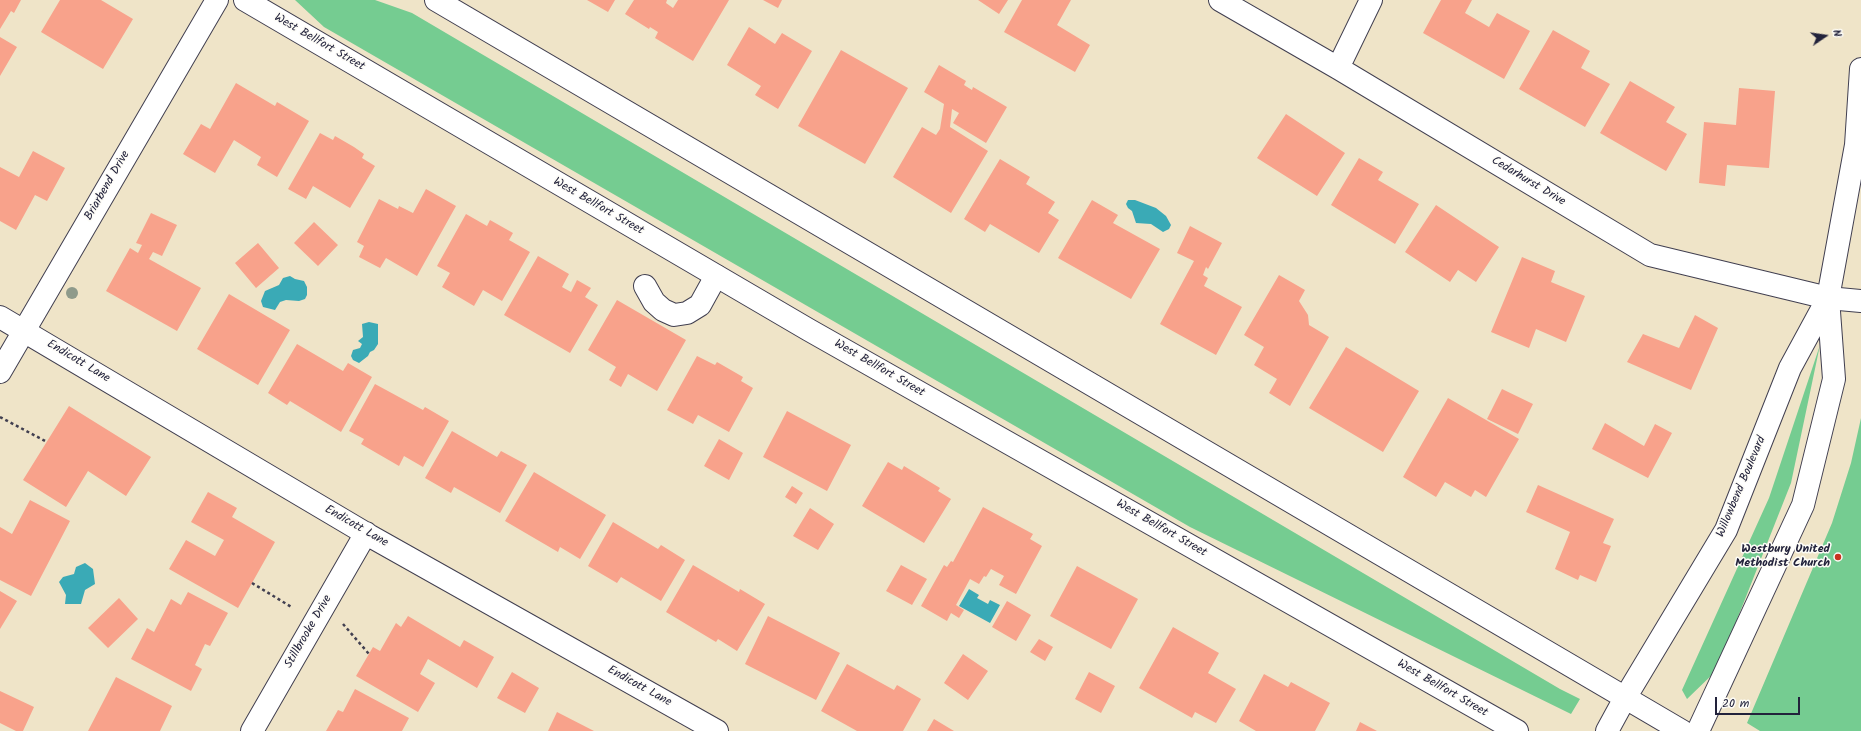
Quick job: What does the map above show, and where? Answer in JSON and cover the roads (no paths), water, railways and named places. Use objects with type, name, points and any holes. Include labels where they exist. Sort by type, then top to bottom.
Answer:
[{"type":"main road","name":"Briarbend Drive","points":[[0,372],[217,0]]},
{"type":"main road","name":"West Bellfort Street","points":[[245,0],[716,276],[1517,731]]},
{"type":"main road","points":[[436,0],[1682,731]]},
{"type":"main road","name":"Cedarhurst Drive","points":[[1220,0],[1338,68],[1650,255],[1828,298],[1861,301]]},
{"type":"main road","points":[[1338,68],[1371,0]]},
{"type":"main road","name":"Willowbend Boulevard","points":[[1698,731],[1803,505],[1834,379],[1828,298],[1856,145],[1861,69]]},
{"type":"main road","points":[[645,286],[654,302],[663,310],[674,315],[687,313],[700,305],[716,276]]},
{"type":"main road","name":"Willowbend Boulevard","points":[[1607,731],[1625,698],[1726,530],[1790,368],[1828,298]]},
{"type":"main road","name":"Endicott Lane","points":[[0,317],[366,533],[704,728]]},
{"type":"main road","name":"Stillbrooke Drive","points":[[252,731],[366,533]]},
{"type":"water","points":[[1128,200],[1135,200],[1156,208],[1166,216],[1171,225],[1169,229],[1163,232],[1151,224],[1136,223],[1132,211],[1126,204]]},
{"type":"water","points":[[290,276],[304,281],[307,287],[307,295],[305,299],[299,301],[286,300],[280,302],[275,310],[263,307],[261,301],[265,291],[279,285],[283,278]]},
{"type":"water","points":[[369,322],[378,324],[378,344],[368,356],[359,363],[353,360],[351,356],[353,350],[360,348],[362,344],[358,341],[363,337],[362,324]]},
{"type":"water","points":[[85,563],[93,569],[95,584],[85,590],[81,604],[65,604],[66,595],[59,582],[63,577],[74,574],[76,567]]},
{"type":"water","points":[[969,589],[979,595],[977,598],[988,604],[990,600],[1000,605],[990,623],[959,606]]},
{"type":"place","name":"Westbury United Methodist Church","points":[[1838,557]]}]
